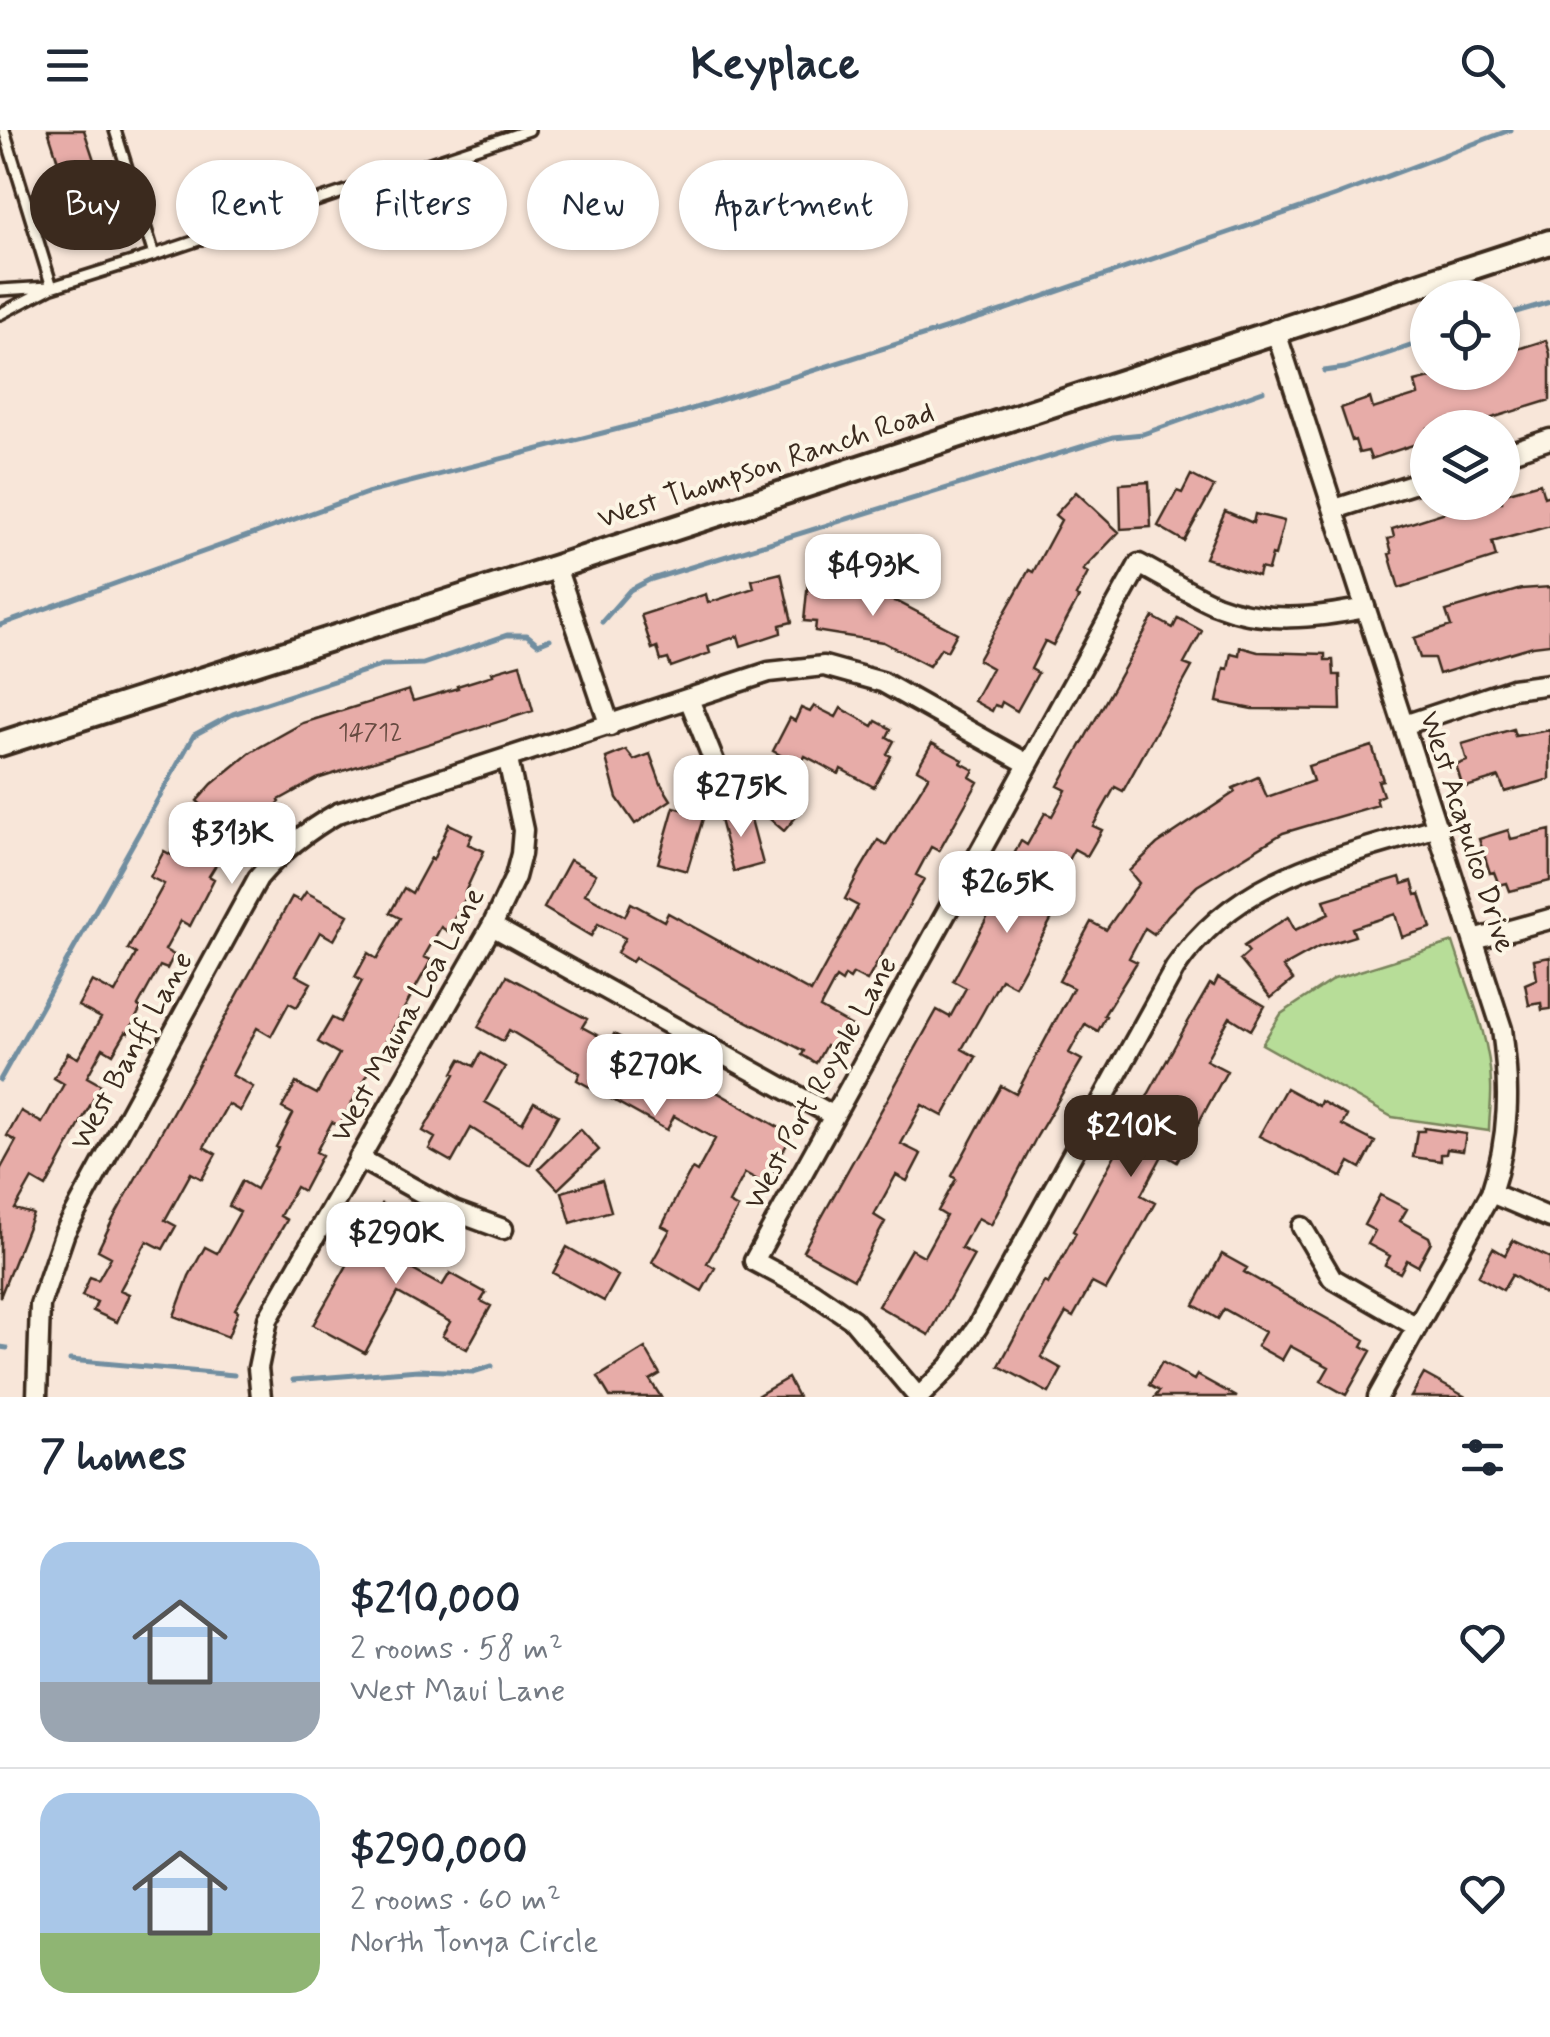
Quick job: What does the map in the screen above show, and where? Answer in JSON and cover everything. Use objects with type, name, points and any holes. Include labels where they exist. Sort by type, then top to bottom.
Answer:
[{"type":"main road","name":"West Thompson Ranch Road","points":[[0,744],[1550,242]]},
{"type":"street","name":"West Acapulco Drive","points":[[1275,329],[1502,1029],[1509,1077],[1503,1157],[1491,1193],[1378,1397]]},
{"type":"street","points":[[1520,449],[1550,439]]},
{"type":"street","points":[[1335,509],[1410,485]]},
{"type":"street","name":"West Port Royale Lane","points":[[919,1397],[852,1320],[754,1260],[1139,564],[1218,605],[1248,613],[1306,618],[1365,608]]},
{"type":"street","points":[[556,567],[610,726]]},
{"type":"street","name":"West Banff Lane","points":[[36,1397],[40,1306],[65,1232],[258,878],[297,839],[338,813],[769,672],[824,666],[882,682],[1028,764]]},
{"type":"street","points":[[1404,725],[1512,689],[1550,684]]},
{"type":"street","points":[[689,699],[714,764]]},
{"type":"street","name":"West Mauna Loa Lane","points":[[261,1397],[258,1368],[268,1318],[492,926],[515,877],[523,830],[508,760]]},
{"type":"street","points":[[919,1397],[950,1366],[978,1326],[1175,968],[1195,939],[1229,909],[1290,873],[1438,827]]},
{"type":"street","points":[[1474,940],[1550,919]]},
{"type":"street","points":[[492,926],[834,1116]]},
{"type":"street","points":[[359,1158],[454,1211],[503,1229]]},
{"type":"street","points":[[1491,1193],[1550,1218]]},
{"type":"street","points":[[1302,1227],[1332,1278],[1417,1327]]},
{"type":"lane","points":[[4,130],[52,286]]},
{"type":"lane","points":[[114,130],[154,255]]},
{"type":"lane","points":[[0,314],[52,286],[530,130]]},
{"type":"lane","points":[[0,290],[52,286]]},
{"type":"green space","points":[[1453,942],[1487,1048],[1489,1131],[1392,1117],[1262,1044],[1281,1014],[1334,979]]},
{"type":"building","points":[[48,130],[84,130],[94,160],[58,160]]},
{"type":"building","points":[[1546,340],[1550,354],[1550,400],[1518,410],[1410,410],[1410,446],[1371,459],[1368,451],[1359,453],[1341,408],[1370,398],[1373,409],[1418,395],[1417,390],[1520,390],[1520,348]]},
{"type":"building","points":[[1191,475],[1214,487],[1184,541],[1158,526],[1177,491],[1182,493]]},
{"type":"building","points":[[1149,482],[1151,527],[1121,529],[1120,484]]},
{"type":"building","points":[[1540,483],[1544,497],[1550,495],[1550,526],[1492,542],[1496,557],[1399,588],[1389,554],[1392,529],[1420,520],[1520,520],[1520,489]]},
{"type":"building","points":[[1076,492],[1119,532],[1083,570],[1088,573],[1076,596],[1079,597],[1053,645],[1045,641],[1031,669],[1038,673],[1017,711],[1002,702],[992,711],[974,701],[992,668],[978,660],[1061,520],[1055,515]]},
{"type":"building","points":[[1225,511],[1253,523],[1255,514],[1284,521],[1268,570],[1260,568],[1258,576],[1205,558]]},
{"type":"building","points":[[809,571],[840,574],[838,589],[898,602],[957,633],[947,651],[941,648],[929,666],[883,642],[815,631],[816,622],[804,621]]},
{"type":"building","points":[[781,573],[792,622],[780,625],[781,633],[741,646],[738,636],[708,646],[710,653],[671,667],[668,659],[661,661],[657,647],[652,649],[641,615],[706,594],[708,603],[754,588],[752,580]]},
{"type":"building","points":[[1550,587],[1550,644],[1439,674],[1434,658],[1420,658],[1414,638],[1451,626],[1446,611],[1521,589]]},
{"type":"building","points":[[1153,617],[1173,628],[1178,618],[1202,631],[1184,664],[1192,667],[1123,791],[1115,787],[1093,826],[1102,830],[1087,856],[1074,849],[1053,888],[1065,894],[1015,986],[1001,979],[962,1049],[976,1057],[943,1116],[922,1105],[901,1144],[921,1154],[907,1181],[896,1175],[874,1215],[885,1222],[854,1279],[803,1251],[937,1010],[950,1017],[966,988],[953,981],[1018,860],[1012,858],[1021,841],[1027,845],[1045,813],[1052,816],[1066,790],[1058,786]]},
{"type":"building","points":[[1240,647],[1258,652],[1325,654],[1325,660],[1333,660],[1334,675],[1340,675],[1341,710],[1252,709],[1217,702],[1224,668],[1228,669],[1231,653],[1239,655]]},
{"type":"building","points":[[520,664],[533,711],[317,779],[266,810],[240,839],[235,834],[209,876],[214,879],[190,926],[181,921],[165,950],[174,955],[167,969],[160,966],[128,1033],[113,1054],[103,1048],[87,1077],[101,1085],[46,1187],[32,1179],[15,1209],[33,1214],[0,1297],[0,1170],[16,1141],[7,1136],[21,1111],[42,1123],[64,1084],[54,1078],[68,1053],[78,1058],[101,1018],[78,1006],[92,981],[115,993],[136,954],[128,949],[164,884],[150,877],[164,851],[177,858],[187,840],[195,844],[213,815],[197,801],[251,752],[303,723],[409,690],[413,701]]},
{"type":"building","points":[[814,706],[836,717],[841,708],[873,726],[876,721],[891,729],[887,737],[894,741],[887,754],[891,756],[874,787],[805,756],[800,766],[773,751],[790,718],[795,721],[801,708],[810,712]]},
{"type":"building","points":[[1513,729],[1515,736],[1550,730],[1550,779],[1505,792],[1499,777],[1463,788],[1456,765],[1467,761],[1462,744]]},
{"type":"building","points":[[932,743],[963,760],[961,763],[974,770],[970,777],[978,782],[939,851],[931,847],[916,875],[924,879],[867,981],[853,974],[850,979],[845,976],[842,982],[836,978],[820,1008],[852,1026],[838,1052],[826,1045],[816,1063],[802,1055],[804,1051],[635,958],[632,962],[617,953],[625,938],[598,924],[591,936],[544,908],[570,860],[596,874],[585,894],[625,916],[631,903],[664,921],[668,913],[811,992],[858,906],[845,899],[859,872],[878,840],[886,845],[929,776],[917,769]]},
{"type":"building","points":[[1372,746],[1383,780],[1378,781],[1383,795],[1376,798],[1378,805],[1283,833],[1197,886],[1154,934],[1145,928],[1129,958],[1137,962],[1098,1031],[1085,1024],[1069,1053],[1082,1060],[991,1225],[978,1218],[961,1248],[974,1255],[929,1335],[878,1306],[911,1249],[924,1256],[946,1216],[938,1211],[956,1179],[952,1176],[989,1107],[1001,1086],[1016,1094],[1073,988],[1059,981],[1091,922],[1106,930],[1139,883],[1129,871],[1157,844],[1235,792],[1233,788],[1258,777],[1267,797],[1313,781],[1308,766]]},
{"type":"building","points":[[626,750],[634,760],[650,754],[671,800],[635,824],[617,798],[606,758]]},
{"type":"building","points":[[761,790],[773,800],[780,791],[802,810],[784,831],[750,802]]},
{"type":"building","points":[[674,807],[704,815],[687,871],[658,863]]},
{"type":"building","points":[[748,808],[763,864],[734,872],[719,816]]},
{"type":"building","points":[[449,824],[472,835],[468,844],[484,851],[465,892],[468,894],[447,931],[441,927],[424,957],[431,960],[339,1126],[332,1122],[316,1152],[322,1155],[303,1191],[296,1187],[280,1216],[287,1220],[235,1309],[238,1311],[228,1337],[174,1316],[205,1247],[217,1253],[240,1212],[229,1206],[242,1181],[256,1189],[278,1148],[293,1114],[282,1108],[296,1083],[317,1094],[339,1054],[318,1042],[332,1018],[340,1022],[362,981],[355,977],[368,953],[377,959],[400,918],[390,913],[404,888],[412,893]]},
{"type":"building","points":[[1508,830],[1511,839],[1550,830],[1550,881],[1510,891],[1507,883],[1499,885],[1494,872],[1490,873],[1479,839]]},
{"type":"building","points":[[1400,877],[1402,884],[1412,881],[1416,895],[1420,894],[1431,928],[1402,937],[1395,914],[1352,928],[1355,936],[1319,947],[1283,967],[1293,980],[1271,998],[1240,960],[1249,952],[1244,946],[1288,917],[1295,930],[1329,914],[1324,900]]},
{"type":"building","points":[[306,892],[348,915],[334,940],[320,932],[296,975],[311,983],[297,1007],[289,1003],[271,1036],[257,1028],[232,1075],[253,1087],[240,1111],[228,1104],[204,1147],[216,1154],[202,1179],[191,1173],[165,1220],[176,1226],[163,1249],[147,1241],[120,1290],[129,1294],[117,1322],[93,1311],[97,1302],[82,1296],[90,1277],[98,1280],[111,1257],[98,1250],[112,1221],[292,897],[300,901]]},
{"type":"building","points":[[1550,957],[1550,1009],[1542,1010],[1541,1003],[1529,1005],[1525,984],[1537,979],[1534,960]]},
{"type":"building","points":[[507,976],[587,1019],[582,1027],[610,1042],[614,1034],[653,1055],[648,1063],[676,1079],[680,1071],[792,1135],[765,1184],[745,1173],[729,1203],[738,1208],[707,1263],[715,1268],[702,1291],[652,1262],[670,1230],[662,1226],[678,1194],[692,1169],[697,1172],[715,1139],[674,1116],[667,1130],[577,1080],[580,1073],[509,1030],[503,1041],[478,1027]]},
{"type":"building","points":[[1218,978],[1265,1006],[1251,1030],[1230,1017],[1206,1060],[1227,1071],[1177,1162],[1163,1154],[1141,1195],[1155,1203],[1106,1290],[1092,1283],[1073,1317],[1066,1313],[1041,1357],[1062,1369],[1049,1393],[999,1366],[1044,1282],[1048,1284],[1188,1022],[1210,984],[1214,986]]},
{"type":"building","points":[[481,1053],[505,1067],[485,1102],[522,1123],[534,1102],[558,1115],[530,1165],[471,1128],[452,1162],[429,1149],[435,1138],[423,1131],[453,1073],[461,1059],[474,1066]]},
{"type":"building","points":[[1286,1088],[1347,1116],[1342,1125],[1375,1142],[1361,1168],[1350,1162],[1342,1177],[1259,1136]]},
{"type":"building","points":[[1424,1128],[1466,1134],[1463,1151],[1447,1149],[1446,1154],[1441,1154],[1441,1161],[1413,1157],[1417,1131]]},
{"type":"building","points":[[580,1129],[599,1150],[558,1189],[539,1169]]},
{"type":"building","points":[[602,1180],[611,1211],[571,1223],[562,1192]]},
{"type":"building","points":[[1380,1195],[1407,1209],[1400,1221],[1429,1237],[1431,1242],[1418,1266],[1407,1260],[1400,1273],[1385,1265],[1390,1256],[1368,1244],[1375,1231],[1364,1225]]},
{"type":"building","points":[[382,1204],[431,1231],[411,1269],[442,1286],[450,1273],[486,1293],[481,1301],[491,1306],[467,1349],[442,1336],[450,1322],[398,1293],[365,1353],[313,1325]]},
{"type":"building","points":[[1513,1240],[1550,1258],[1550,1297],[1512,1275],[1503,1290],[1478,1276],[1493,1248],[1505,1255]]},
{"type":"building","points":[[567,1247],[618,1276],[604,1301],[553,1273]]},
{"type":"building","points":[[1222,1254],[1247,1268],[1244,1272],[1365,1340],[1362,1346],[1371,1351],[1346,1395],[1321,1381],[1329,1367],[1290,1346],[1282,1360],[1257,1346],[1265,1332],[1224,1309],[1218,1319],[1194,1305]]},
{"type":"building","points":[[645,1348],[660,1374],[650,1380],[661,1397],[610,1397],[598,1377]]},
{"type":"building","points":[[1162,1362],[1194,1380],[1197,1375],[1237,1397],[1155,1397],[1159,1391],[1149,1385]]},
{"type":"building","points":[[1424,1374],[1466,1397],[1411,1397]]},
{"type":"building","points":[[788,1378],[798,1397],[755,1397]]},
{"type":"waterway","points":[[0,625],[367,493],[673,415],[1004,310],[1335,196],[1510,130]]},
{"type":"waterway","points":[[1520,311],[1550,302]]},
{"type":"waterway","points":[[1324,371],[1410,346]]},
{"type":"waterway","points":[[602,622],[630,590],[649,580],[1113,437],[1143,434],[1263,391]]},
{"type":"waterway","points":[[0,1080],[194,735],[233,714],[383,665],[423,664],[507,635],[527,635],[538,644],[550,639]]},
{"type":"waterway","points":[[0,1347],[7,1348]]},
{"type":"waterway","points":[[70,1360],[234,1375]]},
{"type":"waterway","points":[[293,1380],[418,1370],[473,1372],[492,1366]]}]
